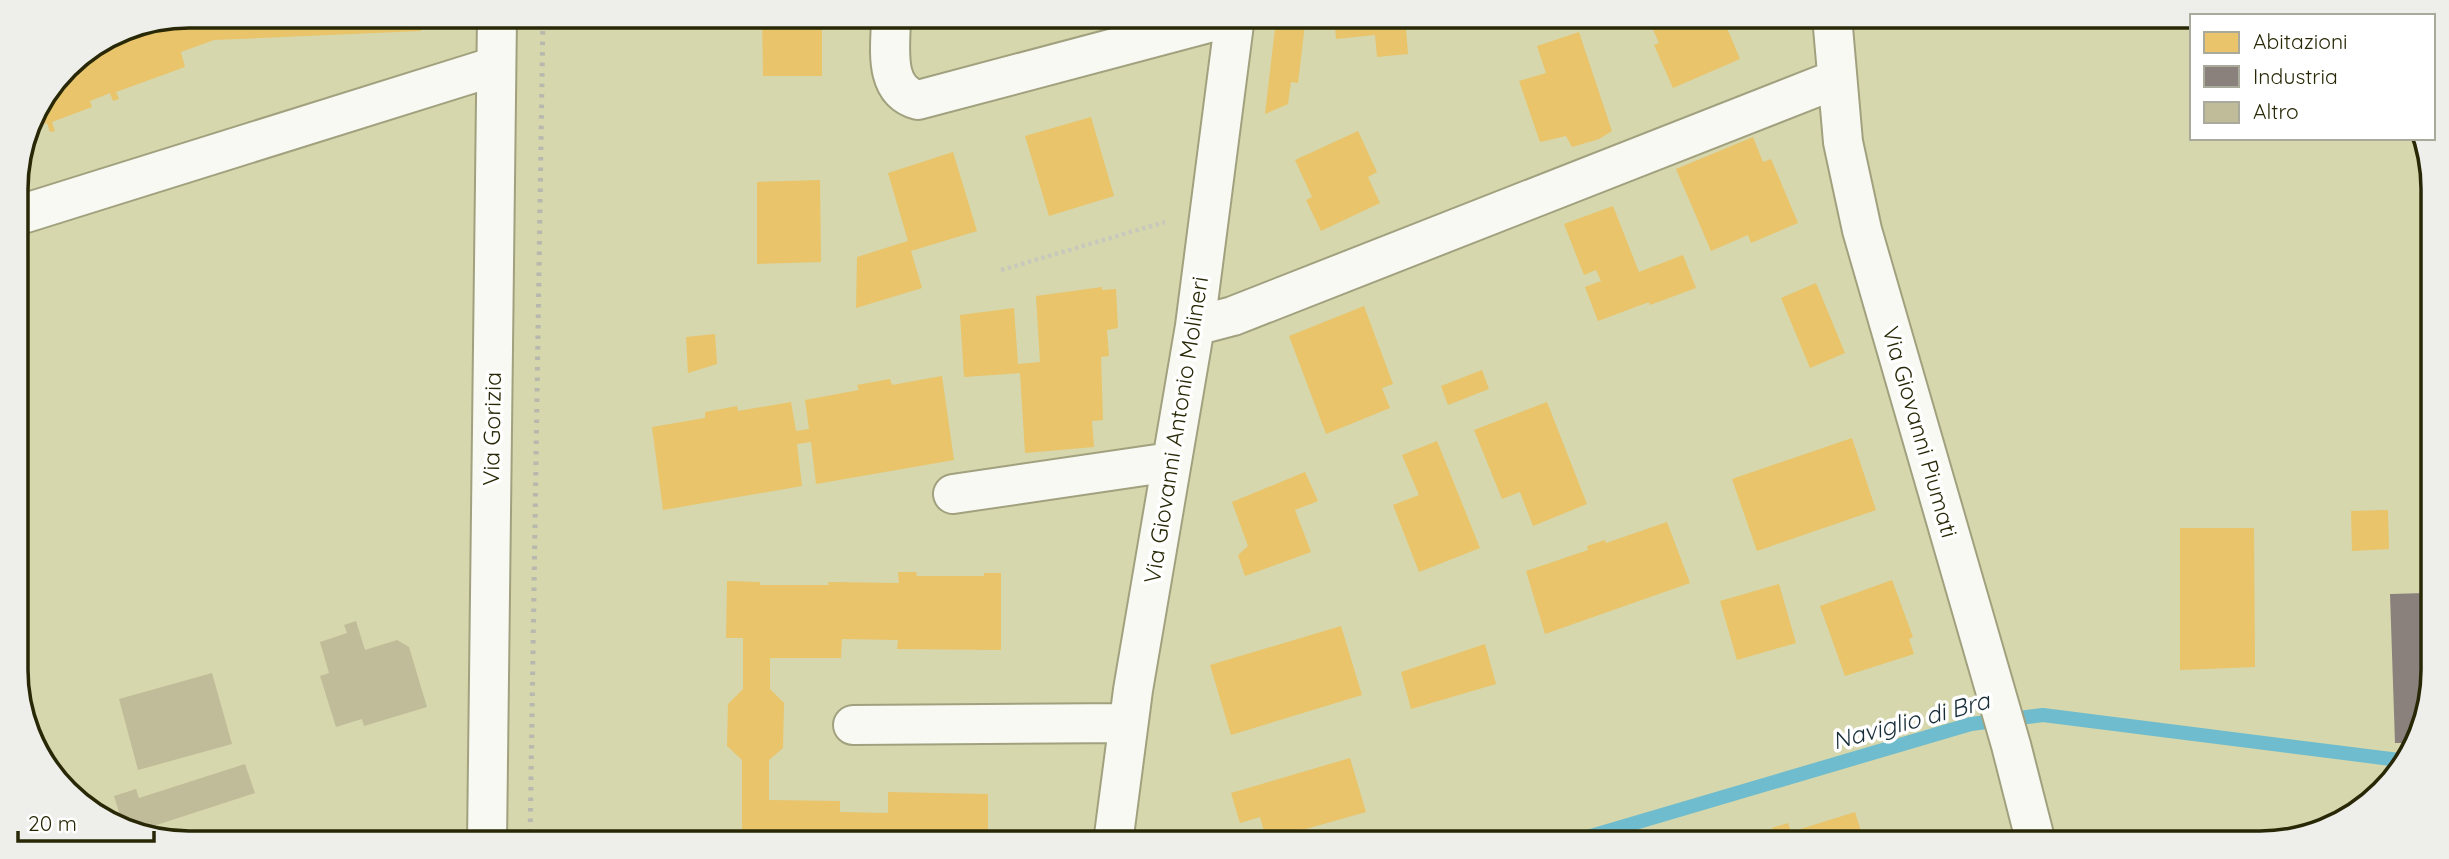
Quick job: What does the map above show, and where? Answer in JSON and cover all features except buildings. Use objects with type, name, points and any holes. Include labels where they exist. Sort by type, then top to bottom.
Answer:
[{"type":"street","name":"Via Gorizia","points":[[487,831],[497,28]]},
{"type":"street","points":[[891,28],[892,77],[902,93],[918,100],[1190,28]]},
{"type":"street","name":"Via Giovanni Antonio Molineri","points":[[1114,831],[1128,723],[1195,326],[1233,28]]},
{"type":"street","name":"Via Giovanni Piumati","points":[[1832,28],[1843,142],[1862,230],[2011,745],[2033,831]]},
{"type":"street","points":[[28,212],[496,66]]},
{"type":"street","points":[[1195,326],[1233,316],[1837,79]]},
{"type":"street","points":[[953,494],[1171,462]]},
{"type":"street","points":[[853,724],[1128,723]]},
{"type":"path","points":[[1001,270],[1209,209]]},
{"type":"waterway","name":"Naviglio di Bra","points":[[1608,831],[1971,724],[2043,715],[2394,759]]},
{"type":"railway","points":[[530,831],[543,28]]}]
